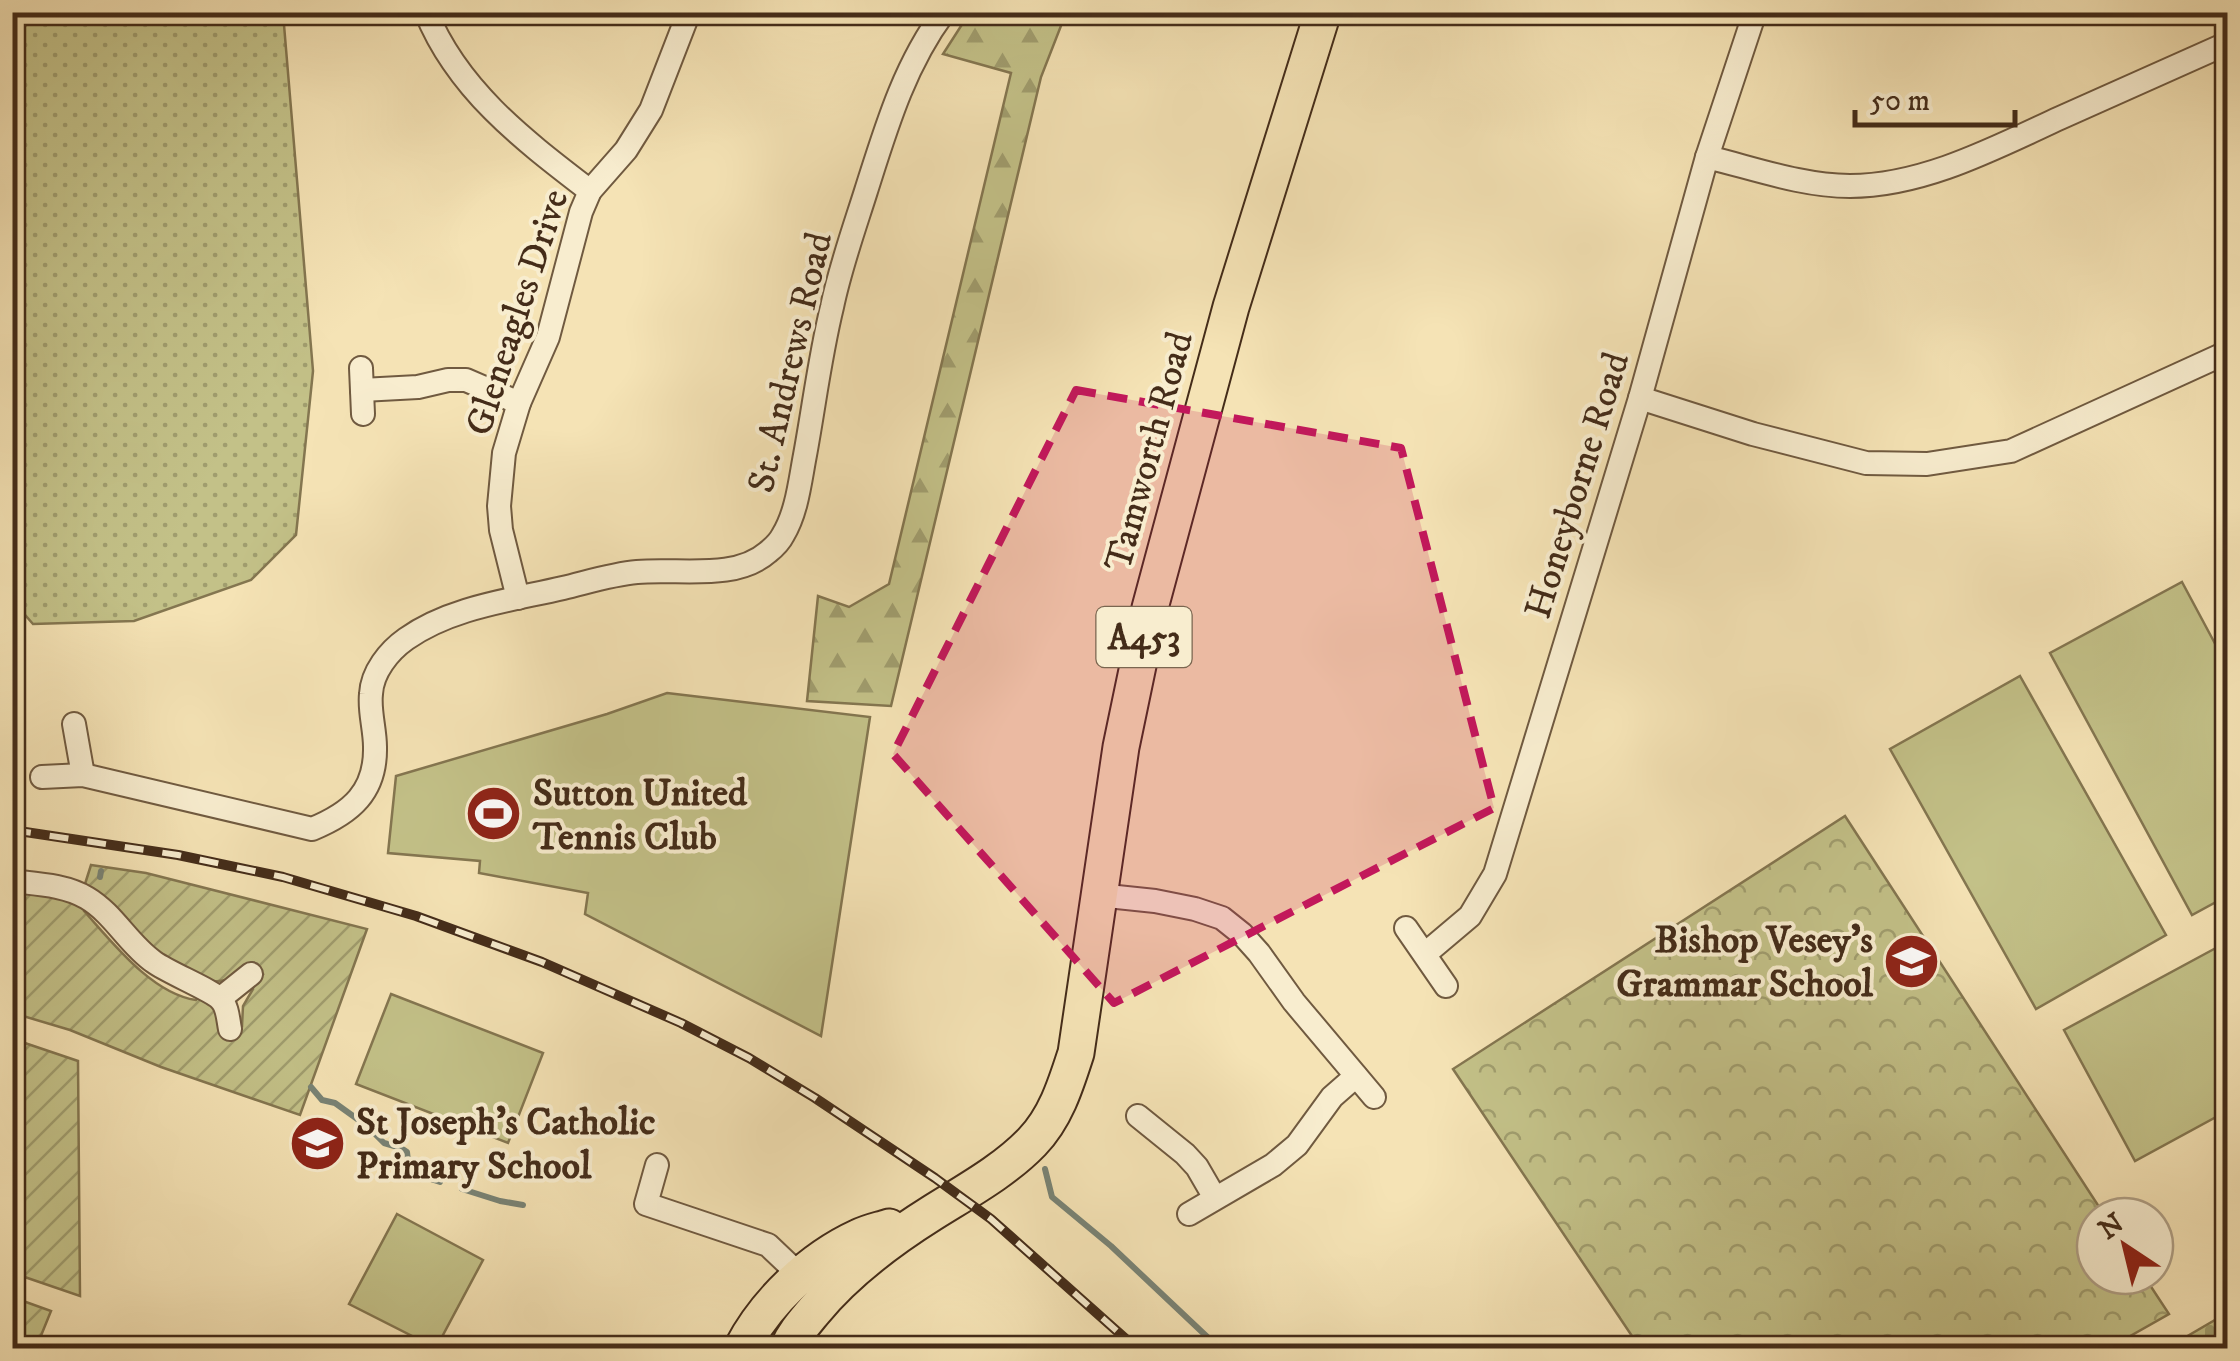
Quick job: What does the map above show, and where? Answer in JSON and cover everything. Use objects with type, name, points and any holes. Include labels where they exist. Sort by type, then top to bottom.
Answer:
[{"type":"main road","name":"Tamworth Road","points":[[788,1348],[828,1256],[860,1236],[928,1215],[972,1189],[1034,1140],[1066,1086],[1076,1052],[1121,747],[1150,608],[1230,307],[1323,12]]},
{"type":"main road","name":"Tamworth Road","points":[[742,1348],[755,1324],[813,1287]]},
{"type":"street","points":[[426,12],[454,63],[487,107],[525,142],[590,191]]},
{"type":"street","name":"Gleneagles Drive","points":[[518,598],[499,506],[504,453],[518,403],[552,325],[590,191],[626,150],[651,110],[690,12]]},
{"type":"street","name":"St. Andrews Road","points":[[42,778],[83,775],[312,829],[333,820],[359,800],[373,778],[376,748],[371,694],[376,673],[406,639],[451,616],[518,598],[632,572],[729,571],[750,565],[768,552],[782,536],[792,514],[832,306],[895,100],[944,12]]},
{"type":"street","name":"Honeyborne Road","points":[[1424,954],[1470,916],[1495,874],[1640,398],[1707,157],[1755,12]]},
{"type":"street","points":[[1707,157],[1814,183],[1850,186],[1891,182],[1966,159],[2228,43]]},
{"type":"street","points":[[1640,398],[1753,434],[1866,463],[1927,464],[2011,451],[2228,352]]},
{"type":"street","points":[[363,414],[361,379],[418,388],[466,380],[518,403]]},
{"type":"street","points":[[74,724],[83,775]]},
{"type":"street","points":[[12,881],[67,889],[86,897],[150,960],[221,998],[230,1029]]},
{"type":"street","points":[[1098,895],[1155,901],[1222,918],[1259,953],[1294,1002],[1374,1097]]},
{"type":"street","points":[[1406,928],[1446,986]]},
{"type":"street","points":[[221,998],[251,974]]},
{"type":"street","points":[[1190,1214],[1273,1165],[1297,1145],[1332,1097],[1356,1076]]},
{"type":"street","points":[[1138,1116],[1185,1154],[1215,1198]]},
{"type":"street","points":[[657,1165],[646,1204],[768,1245],[813,1287]]},
{"type":"highlighted area","points":[[1076,390],[1401,448],[1494,808],[1114,1003],[893,754]]},
{"type":"green space","points":[[970,12],[1066,13],[1041,77],[891,706],[807,701],[818,596],[849,607],[889,584],[1011,73],[943,54]]},
{"type":"green space","points":[[12,13],[283,13],[313,371],[296,535],[251,580],[134,621],[33,624],[13,601]]},
{"type":"green space","points":[[2182,582],[2227,666],[2227,896],[2192,915],[2050,653]]},
{"type":"green space","points":[[2020,676],[2166,935],[2036,1009],[1890,749]]},
{"type":"green space","points":[[667,693],[870,717],[821,1036],[585,914],[588,893],[479,873],[480,861],[388,853],[396,776]]},
{"type":"green space","points":[[1845,816],[2092,1196],[2075,1196],[2075,1296],[2157,1296],[2169,1314],[2109,1348],[1640,1348],[1453,1069]]},
{"type":"green space","points":[[91,865],[146,873],[367,929],[300,1115],[161,1067],[70,1030],[13,1013],[12,890],[85,906],[84,911],[107,937],[149,977],[180,996],[196,1000],[199,996],[242,1026],[243,1006],[253,989],[250,985],[263,974],[254,963],[230,979],[213,981],[158,954],[85,884]]},
{"type":"green space","points":[[2227,942],[2227,1111],[2135,1161],[2064,1030]]},
{"type":"green space","points":[[391,994],[543,1053],[508,1143],[356,1084]]},
{"type":"green space","points":[[13,1039],[78,1061],[80,1296],[13,1273]]},
{"type":"green space","points":[[397,1214],[483,1260],[436,1348],[349,1304]]},
{"type":"green space","points":[[12,1297],[51,1311],[36,1348],[13,1348]]},
{"type":"green space","points":[[2227,1311],[2227,1348],[2167,1348],[2220,1317]]},
{"type":"waterway","points":[[100,877],[101,871]]},
{"type":"waterway","points":[[311,1087],[322,1100],[335,1103],[384,1143],[407,1152],[409,1170],[440,1182]]},
{"type":"waterway","points":[[1045,1169],[1052,1197],[1111,1246],[1219,1348]]},
{"type":"waterway","points":[[462,1189],[523,1205]]},
{"type":"railway","points":[[12,830],[178,855],[283,877],[416,916],[542,962],[681,1023],[815,1098],[935,1178],[991,1219],[1136,1348]]},
{"type":"place","name":"Sutton United Tennis Club","points":[[494,814]]},
{"type":"place","name":"Bishop Vesey's Grammar School","points":[[1912,961]]},
{"type":"place","name":"St Joseph's Catholic Primary School","points":[[317,1143]]}]
